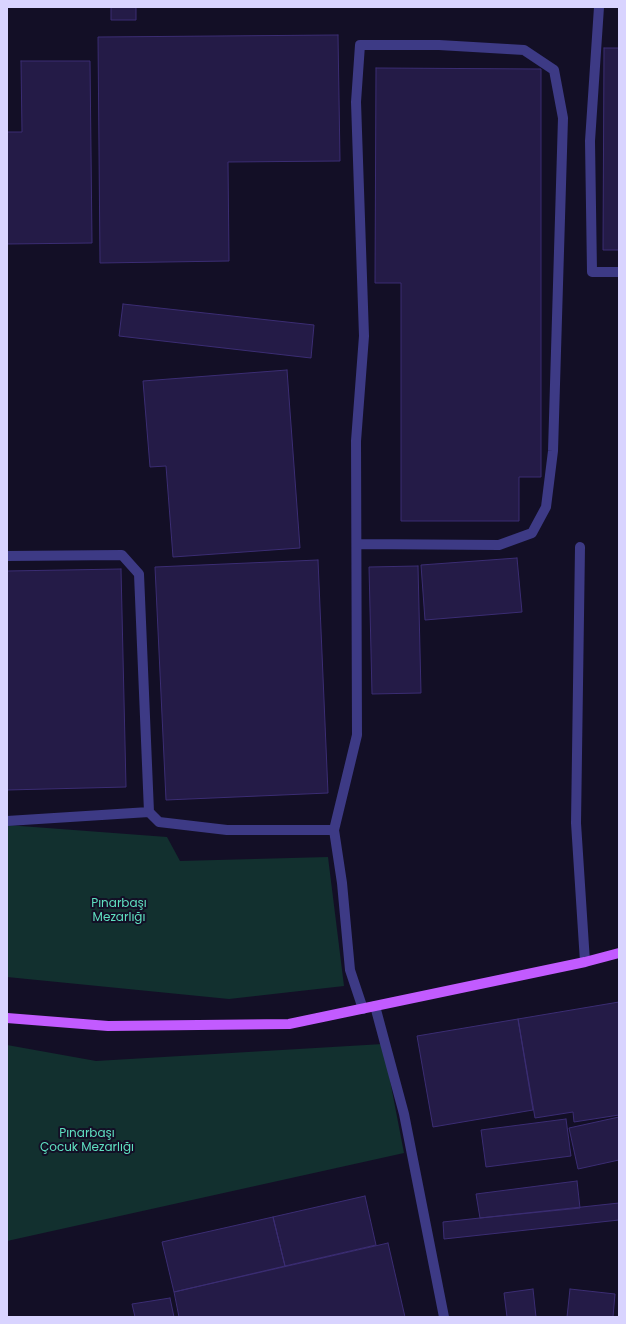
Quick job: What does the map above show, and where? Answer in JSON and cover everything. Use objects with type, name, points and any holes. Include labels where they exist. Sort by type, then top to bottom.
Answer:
[{"type":"main road","points":[[7,1018],[108,1026],[289,1024],[585,962],[619,953]]},
{"type":"street","points":[[599,7],[590,141],[592,272],[619,272]]},
{"type":"street","points":[[357,544],[499,545],[532,533],[546,507],[554,450],[563,118],[554,70],[524,50],[439,45],[360,45],[356,102],[364,336],[356,441],[357,735],[334,830],[342,883],[350,970],[362,1009]]},
{"type":"street","points":[[580,547],[576,823],[585,962]]},
{"type":"street","points":[[7,556],[122,555],[139,574],[149,812],[159,822],[227,830],[334,830]]},
{"type":"street","points":[[7,821],[149,812]]},
{"type":"street","points":[[375,1006],[404,1114],[444,1317]]},
{"type":"green space","name":"Pınarbaşı Mezarlığı","points":[[7,825],[167,837],[180,861],[328,857],[344,986],[229,999],[7,977]]},
{"type":"green space","name":"Pınarbaşı Çocuk Mezarlığı","points":[[383,1044],[404,1153],[7,1241],[7,1045],[96,1061]]},
{"type":"building","points":[[111,7],[136,7],[136,20],[111,20]]},
{"type":"building","points":[[338,35],[340,161],[228,162],[229,261],[100,263],[98,37]]},
{"type":"building","points":[[604,48],[619,48],[619,250],[603,250]]},
{"type":"building","points":[[21,61],[90,61],[92,243],[7,244],[7,132],[22,132]]},
{"type":"building","points":[[376,68],[541,69],[541,477],[519,477],[519,521],[401,521],[401,283],[375,283]]},
{"type":"building","points":[[123,304],[314,325],[311,358],[119,336]]},
{"type":"building","points":[[287,370],[300,548],[173,557],[166,466],[150,467],[143,381]]},
{"type":"building","points":[[517,558],[522,612],[425,620],[421,565]]},
{"type":"building","points":[[318,560],[328,793],[166,800],[155,567]]},
{"type":"building","points":[[418,566],[421,693],[372,694],[369,567]]},
{"type":"building","points":[[121,569],[126,787],[7,790],[7,571]]},
{"type":"building","points":[[619,1002],[619,1115],[574,1122],[573,1112],[535,1118],[518,1019]]},
{"type":"building","points":[[518,1019],[533,1110],[433,1127],[417,1036]]},
{"type":"building","points":[[619,1117],[619,1160],[578,1169],[569,1128]]},
{"type":"building","points":[[566,1119],[571,1156],[486,1167],[481,1130]]},
{"type":"building","points":[[577,1181],[580,1208],[480,1218],[476,1194]]},
{"type":"building","points":[[365,1196],[376,1245],[285,1266],[273,1217]]},
{"type":"building","points":[[619,1203],[619,1220],[444,1239],[443,1222]]},
{"type":"building","points":[[273,1217],[285,1266],[174,1292],[162,1242]]},
{"type":"building","points":[[388,1243],[405,1317],[179,1317],[174,1292]]},
{"type":"building","points":[[533,1289],[536,1317],[507,1317],[504,1293]]},
{"type":"building","points":[[570,1289],[615,1294],[613,1317],[567,1317]]},
{"type":"building","points":[[170,1298],[174,1317],[135,1317],[132,1304]]}]
